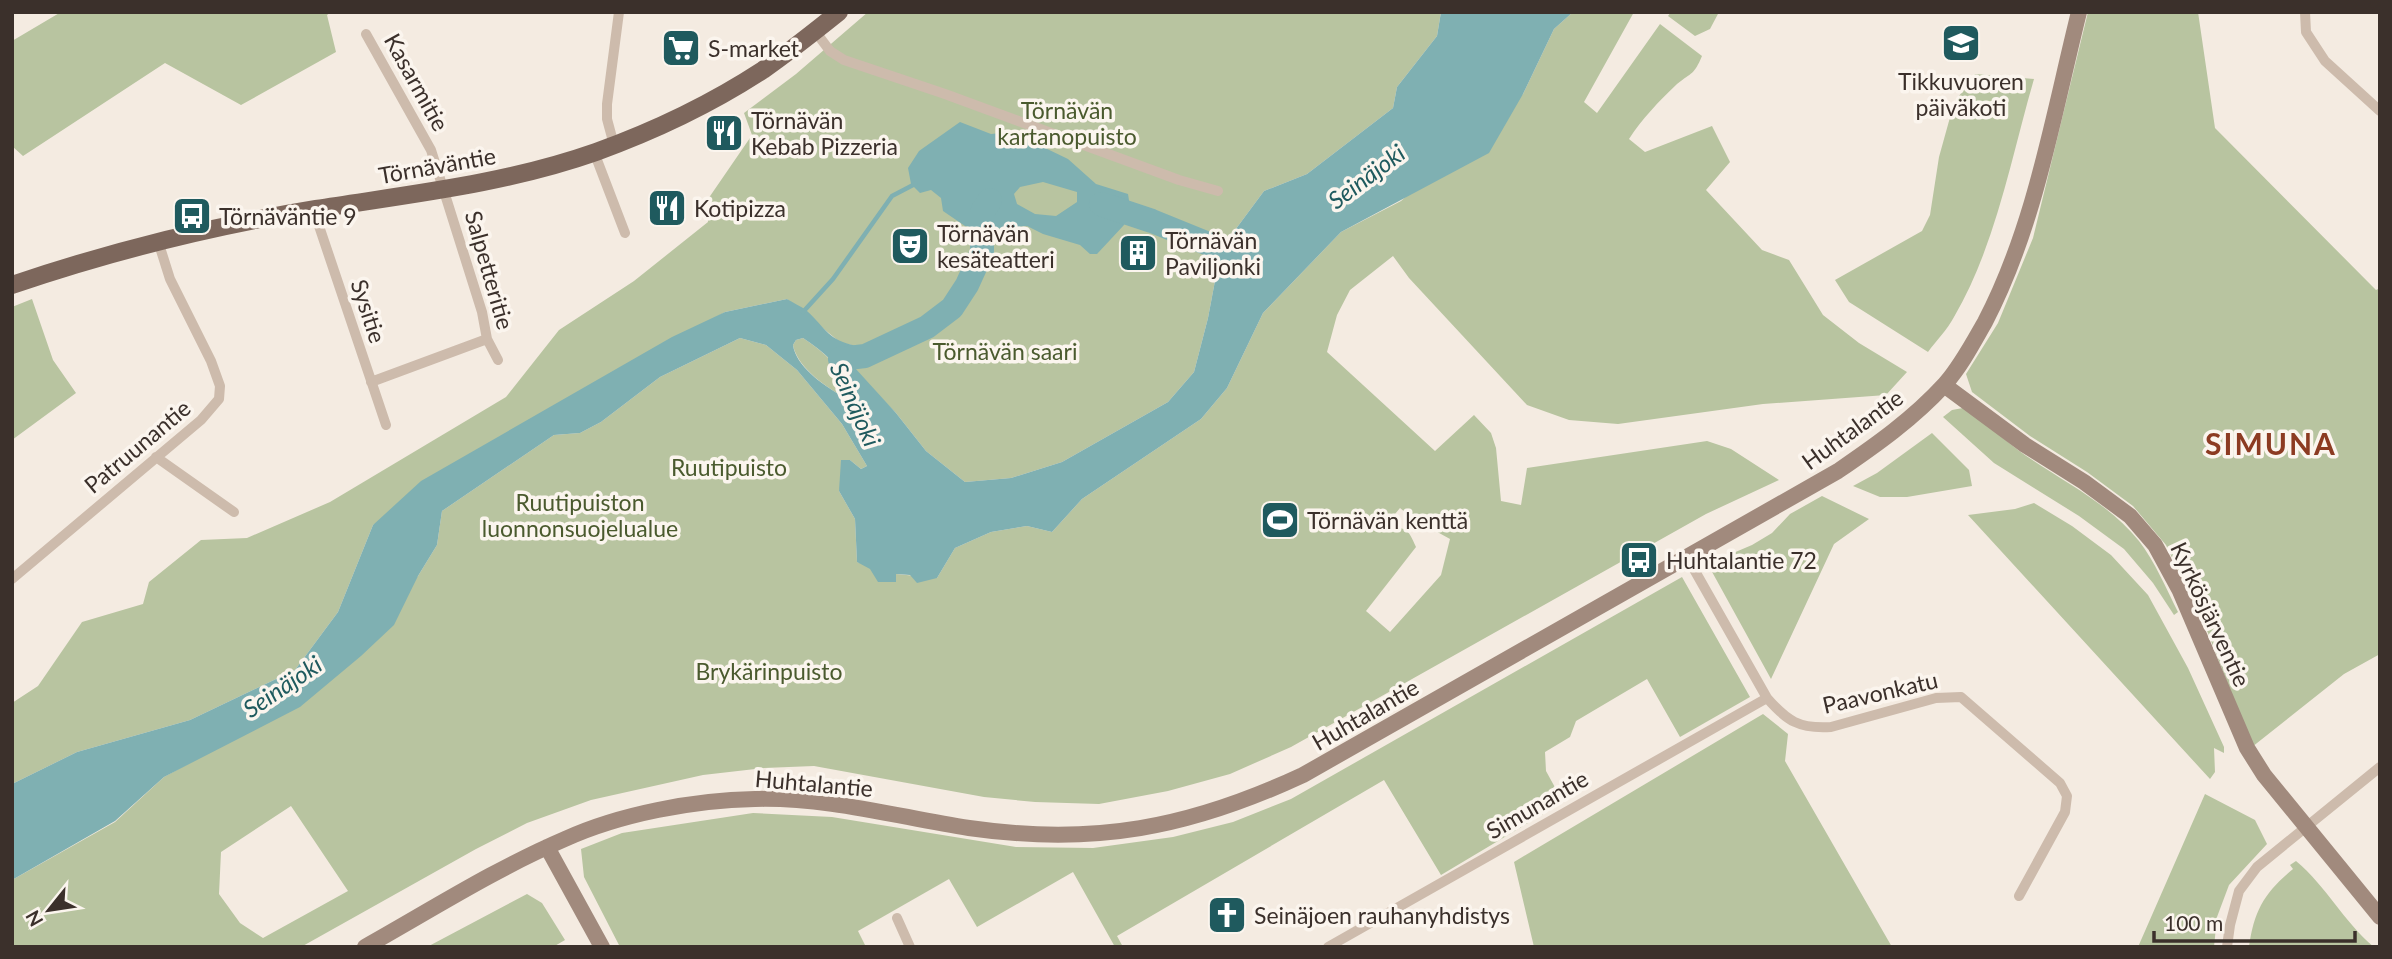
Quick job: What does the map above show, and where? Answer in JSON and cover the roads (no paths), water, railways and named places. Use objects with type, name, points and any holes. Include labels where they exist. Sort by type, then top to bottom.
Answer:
[{"type":"main road","name":"Törnäväntie","points":[[12,285],[83,261],[212,228],[315,209],[444,191],[530,172],[594,152],[680,116],[724,93],[763,69],[839,12]]},
{"type":"main road","name":"Huhtalantie","points":[[365,947],[547,847],[611,823],[665,810],[754,799],[796,800],[842,804],[1011,833],[1103,834],[1151,828],[1228,806],[1303,775],[1838,471],[1894,432],[1944,385],[1971,347],[2016,255],[2079,12]]},
{"type":"main road","name":"Kyrkösjärventie","points":[[1944,385],[2025,445],[2084,482],[2130,516],[2155,545],[2180,591],[2247,748],[2264,775],[2380,917]]},
{"type":"main road","points":[[547,847],[602,947]]},
{"type":"street","points":[[614,145],[607,119],[607,104],[619,12]]},
{"type":"street","points":[[2305,12],[2306,32],[2325,61],[2380,111]]},
{"type":"street","points":[[815,31],[830,51],[844,60],[1179,180],[1218,191]]},
{"type":"street","name":"Kasarmitie","points":[[366,34],[431,150],[444,191]]},
{"type":"street","points":[[594,152],[625,233]]},
{"type":"street","name":"Salpetteritie","points":[[444,191],[482,312],[487,339],[498,360]]},
{"type":"street","name":"Sysitie","points":[[315,209],[318,226],[386,425]]},
{"type":"street","name":"Patruunantie","points":[[12,579],[210,412],[219,399],[220,386],[211,361],[170,279],[158,241]]},
{"type":"street","points":[[371,382],[487,339]]},
{"type":"street","points":[[156,457],[234,512]]},
{"type":"street","name":"Paavonkatu","points":[[1686,557],[1767,698],[1781,714],[1797,724],[1814,728],[1831,727],[1936,698],[1961,697],[2060,783],[2067,796],[2064,812],[2019,896]]},
{"type":"street","name":"Simunantie","points":[[1328,947],[1767,698]]},
{"type":"street","points":[[2227,947],[2239,891],[2257,867],[2380,766]]},
{"type":"street","points":[[897,918],[911,947]]},
{"type":"water","name":"Seinäjoki","points":[[1441,12],[1573,12],[1554,29],[1523,94],[1489,153],[1341,232],[1263,313],[1227,388],[1201,419],[1082,499],[1052,532],[1027,526],[991,532],[955,548],[937,578],[917,583],[910,575],[896,574],[896,582],[878,582],[870,569],[857,562],[855,519],[839,491],[841,460],[850,460],[861,469],[867,466],[842,424],[797,370],[766,345],[740,338],[660,377],[601,422],[580,433],[554,435],[442,511],[437,545],[394,625],[361,656],[300,707],[164,777],[115,821],[12,880],[12,784],[77,752],[190,720],[295,670],[338,612],[373,525],[421,481],[672,337],[725,312],[787,299],[807,311],[833,337],[857,346],[860,357],[855,368],[926,451],[965,482],[1011,478],[1062,462],[1168,402],[1194,372],[1221,249],[1264,191],[1307,174],[1393,108],[1397,87],[1437,36]],"holes":[[[803,338],[832,361],[842,376],[846,394],[840,395],[825,386],[804,367],[793,345],[796,340]]]},
{"type":"water","points":[[960,122],[991,134],[1012,132],[1068,159],[1096,184],[1128,194],[1131,213],[1124,225],[1097,254],[1090,254],[1080,245],[1043,234],[1027,226],[982,230],[965,226],[943,211],[941,198],[931,190],[920,193],[911,184],[908,168],[919,151]],"holes":[[[1043,182],[1077,192],[1077,202],[1056,216],[1035,214],[1017,204],[1014,194],[1020,187]]]},
{"type":"waterway","points":[[803,312],[833,279],[892,196],[915,184]]},
{"type":"waterway","name":"Seinäjoki","points":[[840,359],[865,356],[927,327],[952,308],[967,285],[982,252],[982,212],[990,200]]},
{"type":"waterway","points":[[1101,204],[1221,249]]},
{"type":"place","name":"Tikkuvuoren päiväkoti","points":[[1961,43]]},
{"type":"place","name":"S-market","points":[[681,48]]},
{"type":"place","name":"Törnävän Kebab Pizzeria","points":[[724,133]]},
{"type":"place","name":"Kotipizza","points":[[667,208]]},
{"type":"place","name":"Törnäväntie 9","points":[[192,216]]},
{"type":"place","name":"Törnävän kesäteatteri","points":[[910,246]]},
{"type":"place","name":"Törnävän Paviljonki","points":[[1138,253]]},
{"type":"place","name":"Törnävän kenttä","points":[[1280,520]]},
{"type":"place","name":"Huhtalantie 72","points":[[1639,560]]},
{"type":"place","name":"Seinäjoen rauhanyhdistys","points":[[1227,915]]},
{"type":"district","name":"SIMUNA","points":[[2271,443]]},
{"type":"park label","name":"Törnävän kartanopuisto","points":[[1067,123]]},
{"type":"park label","name":"Törnävän saari","points":[[1005,351]]},
{"type":"park label","name":"Ruutipuisto","points":[[729,467]]},
{"type":"park label","name":"Ruutipuiston luonnonsuojelualue","points":[[580,515]]},
{"type":"park label","name":"Brykärinpuisto","points":[[769,671]]}]
